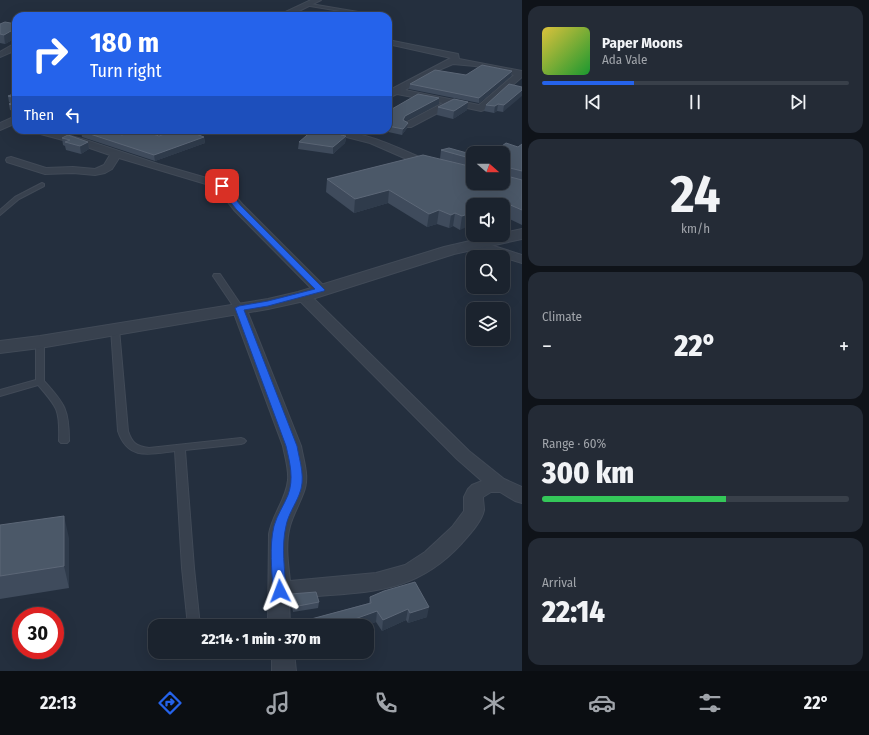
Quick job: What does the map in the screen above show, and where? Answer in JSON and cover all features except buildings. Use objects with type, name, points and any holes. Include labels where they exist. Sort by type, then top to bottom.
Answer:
[{"type":"street","points":[[292,12],[305,4],[318,0]]},
{"type":"street","points":[[392,42],[455,56],[456,58],[452,62],[392,93]]},
{"type":"street","points":[[0,45],[12,46]]},
{"type":"street","points":[[0,54],[12,47]]},
{"type":"street","points":[[452,62],[473,64],[521,74]]},
{"type":"street","points":[[392,93],[483,108],[521,74]]},
{"type":"street","points":[[408,125],[452,102]]},
{"type":"street","points":[[52,134],[220,185],[238,207],[321,290]]},
{"type":"street","points":[[347,134],[374,141],[415,160],[439,168]]},
{"type":"street","points":[[11,160],[45,171],[73,170],[95,172],[101,171],[108,167],[116,153]]},
{"type":"street","points":[[0,347],[40,342],[268,304],[303,296],[476,244],[522,234]]},
{"type":"street","points":[[476,244],[522,259]]},
{"type":"street","points":[[303,296],[463,455],[498,483],[522,496]]},
{"type":"street","points":[[239,308],[292,446],[296,470],[297,482],[294,493],[280,526],[278,556],[280,591],[278,619]]},
{"type":"street","points":[[280,591],[348,586],[396,576],[416,569],[454,538],[468,521],[474,509],[475,493],[498,483]]},
{"type":"street","points":[[283,659],[284,671]]},
{"type":"lane","points":[[305,4],[352,12]]},
{"type":"lane","points":[[0,213],[17,198],[42,185]]},
{"type":"lane","points":[[217,276],[239,308]]},
{"type":"lane","points":[[115,329],[123,432],[127,443],[135,449],[149,451],[241,440]]},
{"type":"lane","points":[[40,342],[40,382],[62,406],[65,417],[64,441]]},
{"type":"lane","points":[[0,393],[40,382]]},
{"type":"lane","points":[[180,448],[188,568],[193,619]]},
{"type":"route","points":[[222,186],[228,197],[321,290],[303,296],[268,304],[239,308],[292,446],[296,470],[297,482],[280,526],[278,541],[280,591]]}]
